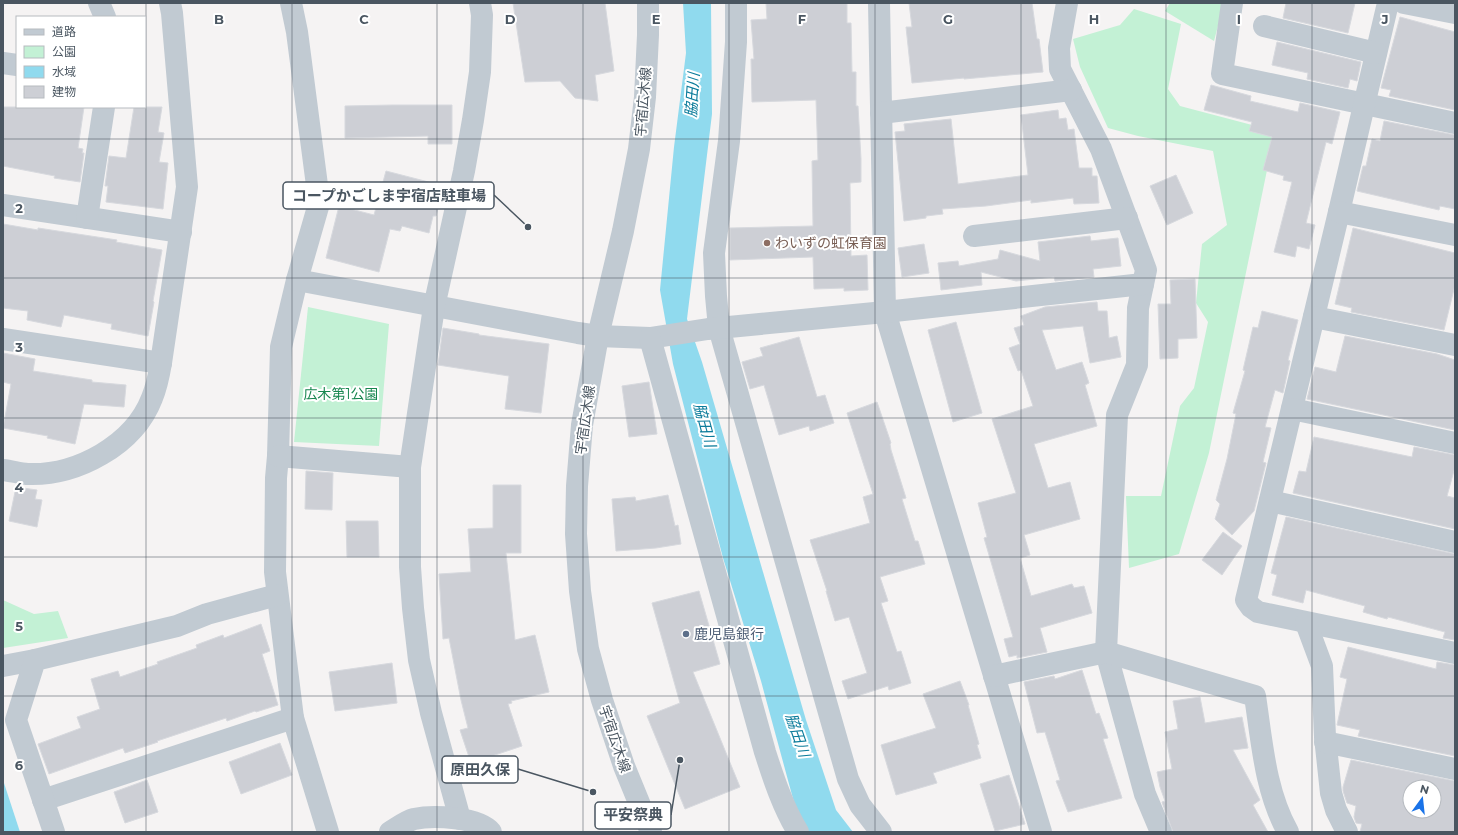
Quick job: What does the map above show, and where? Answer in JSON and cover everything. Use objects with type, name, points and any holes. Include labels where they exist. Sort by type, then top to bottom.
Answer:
[{"type":"street","points":[[99,3],[105,16]]},
{"type":"street","points":[[3,470],[27,474],[56,472],[83,464],[108,451],[124,437],[141,418],[152,399],[158,380],[161,362],[187,187],[170,3]]},
{"type":"street","points":[[290,3],[298,32],[318,193],[318,207],[297,280],[282,347],[276,478],[275,537],[277,594],[293,718],[328,832]]},
{"type":"street","points":[[460,819],[431,713],[419,660],[410,567],[410,467],[434,307],[464,172],[473,120],[480,72],[482,15],[480,3]]},
{"type":"street","name":"宇宿広木線","points":[[648,3],[645,97],[639,149],[623,231],[598,336],[582,425],[577,486],[576,534],[580,591],[588,648],[602,700],[624,766],[650,832]]},
{"type":"street","points":[[736,3],[736,42],[729,141],[714,253],[716,296],[714,329],[848,779],[860,805],[881,832]]},
{"type":"street","points":[[879,3],[885,312],[1041,832]]},
{"type":"street","points":[[1067,3],[1059,48],[1060,69],[1101,150],[1146,270],[1138,308],[1137,365],[1117,415],[1106,652],[1144,794],[1161,832]]},
{"type":"street","points":[[1232,3],[1222,74],[1455,123]]},
{"type":"street","points":[[1388,3],[1246,600],[1251,608],[1258,612],[1455,653]]},
{"type":"street","points":[[1404,3],[1455,13]]},
{"type":"street","points":[[1264,26],[1376,53]]},
{"type":"street","points":[[3,63],[16,65]]},
{"type":"street","points":[[881,113],[1071,90]]},
{"type":"street","points":[[87,218],[104,108]]},
{"type":"street","points":[[3,206],[180,232]]},
{"type":"street","points":[[1339,212],[1455,235]]},
{"type":"street","points":[[974,236],[1127,218]]},
{"type":"street","points":[[297,280],[434,307],[598,336],[656,336],[1143,284]]},
{"type":"street","points":[[1314,317],[1455,346]]},
{"type":"street","points":[[656,336],[765,752],[777,789],[789,817],[798,832]]},
{"type":"street","points":[[3,339],[161,362]]},
{"type":"street","points":[[1292,409],[1455,443]]},
{"type":"street","points":[[278,456],[410,467]]},
{"type":"street","points":[[1270,501],[1455,542]]},
{"type":"street","points":[[3,666],[35,660],[177,626],[207,614],[277,594]]},
{"type":"street","points":[[1306,623],[1322,666],[1325,742],[1331,793],[1336,810],[1347,832]]},
{"type":"street","points":[[994,676],[1106,652],[1256,696],[1269,784],[1281,820],[1288,832]]},
{"type":"street","points":[[35,660],[16,720],[54,832]]},
{"type":"street","points":[[43,800],[293,718]]},
{"type":"street","points":[[1325,742],[1455,769]]},
{"type":"street","points":[[390,832],[413,820],[434,816],[460,819],[486,826],[491,832]]},
{"type":"green space","points":[[1170,3],[1224,3],[1214,41],[1165,11]]},
{"type":"green space","points":[[1134,9],[1181,24],[1168,89],[1180,106],[1275,131],[1209,453],[1179,554],[1129,568],[1126,496],[1161,496],[1180,406],[1194,388],[1208,322],[1196,303],[1202,244],[1227,225],[1213,151],[1138,136],[1108,128],[1080,67],[1073,39],[1120,25]]},
{"type":"green space","name":"広木第1公園","points":[[308,307],[389,324],[379,446],[294,442]]},
{"type":"green space","points":[[3,600],[34,614],[58,611],[68,638],[3,648]]},
{"type":"water","name":"脇田川","points":[[683,3],[711,3],[712,114],[687,319],[702,362],[806,720],[836,810],[853,832],[807,832],[798,817],[761,681],[723,558],[673,364],[660,290],[674,147],[686,53]]},
{"type":"water","points":[[3,780],[20,832],[3,832]]},
{"type":"building","points":[[513,3],[605,3],[614,71],[595,75],[598,101],[575,98],[560,81],[525,82]]},
{"type":"building","points":[[766,3],[847,3],[847,23],[851,23],[852,72],[856,72],[856,106],[858,106],[861,159],[861,182],[850,183],[851,256],[867,255],[868,290],[844,291],[844,288],[814,289],[813,257],[730,260],[730,228],[813,226],[812,161],[818,160],[816,100],[752,102],[751,59],[754,59],[751,20],[767,19]]},
{"type":"building","points":[[909,3],[1032,3],[1037,39],[1039,39],[1043,72],[912,83],[906,27],[912,27]]},
{"type":"building","points":[[1286,3],[1355,3],[1348,33],[1283,18]]},
{"type":"building","points":[[1400,17],[1455,32],[1455,110],[1389,96],[1391,90],[1381,88]]},
{"type":"building","points":[[1277,42],[1361,62],[1357,81],[1350,79],[1348,88],[1307,79],[1308,73],[1272,65]]},
{"type":"building","points":[[1211,85],[1251,96],[1250,101],[1298,112],[1300,103],[1340,112],[1332,144],[1326,142],[1306,223],[1315,225],[1309,249],[1297,246],[1295,257],[1274,252],[1292,182],[1283,180],[1284,176],[1263,170],[1272,137],[1249,131],[1252,122],[1204,110]]},
{"type":"building","points":[[452,105],[452,144],[428,144],[428,136],[345,138],[345,106]]},
{"type":"building","points":[[3,107],[84,108],[78,148],[83,149],[82,153],[84,153],[80,182],[54,178],[55,176],[3,166]]},
{"type":"building","points":[[162,107],[158,132],[164,133],[159,162],[168,163],[163,209],[106,202],[108,186],[105,186],[109,156],[126,158],[134,108]]},
{"type":"building","points":[[1058,110],[1059,119],[1066,118],[1068,130],[1074,129],[1079,168],[1092,168],[1092,176],[1097,176],[1099,203],[1074,204],[1073,198],[1031,203],[1031,200],[986,206],[942,209],[943,214],[904,221],[895,132],[905,131],[904,124],[951,119],[958,184],[1028,175],[1021,115]]},
{"type":"building","points":[[1384,121],[1455,135],[1455,209],[1440,206],[1439,210],[1357,191],[1363,166],[1366,166],[1372,139],[1380,141]]},
{"type":"building","points":[[386,171],[444,186],[436,216],[433,216],[429,233],[402,226],[400,231],[390,229],[379,272],[326,258],[339,206],[374,215]]},
{"type":"building","points":[[1176,175],[1193,213],[1167,225],[1150,186]]},
{"type":"building","points":[[3,224],[117,240],[116,242],[162,250],[148,336],[111,329],[112,324],[64,315],[61,327],[27,320],[28,311],[3,308]]},
{"type":"building","points":[[1353,228],[1455,253],[1455,285],[1444,330],[1351,312],[1352,308],[1335,304]]},
{"type":"building","points":[[1090,236],[1091,241],[1118,238],[1121,266],[1093,269],[1094,277],[1055,281],[1054,277],[1016,281],[981,272],[982,285],[941,290],[938,263],[958,261],[959,266],[998,259],[1000,250],[1040,261],[1038,242]]},
{"type":"building","points":[[924,244],[929,273],[902,277],[898,248]]},
{"type":"building","points":[[1195,279],[1197,338],[1178,339],[1178,358],[1160,359],[1158,304],[1171,304],[1170,280]]},
{"type":"building","points":[[1097,302],[1098,311],[1107,311],[1109,338],[1117,336],[1121,357],[1090,363],[1083,326],[1042,330],[1056,370],[1082,362],[1089,383],[1085,385],[1097,426],[1034,444],[1048,488],[1070,482],[1080,519],[1024,535],[1030,555],[1020,558],[1031,596],[1072,584],[1074,588],[1084,586],[1092,613],[1040,628],[1047,652],[1017,658],[1017,655],[1009,657],[1004,639],[1013,637],[984,538],[987,537],[978,503],[1016,493],[992,419],[1033,406],[1021,370],[1018,371],[1009,348],[1020,344],[1014,328],[1024,325],[1021,316],[1045,307]]},
{"type":"building","points":[[1262,311],[1298,320],[1288,360],[1290,361],[1283,393],[1275,390],[1265,427],[1271,428],[1263,462],[1266,463],[1254,511],[1232,535],[1215,519],[1220,504],[1216,500],[1227,459],[1236,414],[1233,413],[1245,371],[1243,370],[1253,327],[1258,328]]},
{"type":"building","points":[[956,322],[982,413],[953,422],[928,330]]},
{"type":"building","points":[[443,328],[479,335],[549,344],[541,413],[505,409],[509,376],[438,365]]},
{"type":"building","points":[[1345,336],[1437,354],[1455,360],[1455,430],[1307,399],[1315,367],[1336,372]]},
{"type":"building","points":[[799,337],[817,397],[825,395],[834,423],[810,431],[809,426],[779,435],[764,385],[750,389],[742,362],[763,356],[760,348]]},
{"type":"building","points":[[3,353],[35,359],[33,371],[92,380],[92,382],[126,385],[124,407],[84,404],[75,444],[47,438],[48,436],[3,428],[11,384],[3,382]]},
{"type":"building","points":[[649,382],[657,434],[629,437],[622,386]]},
{"type":"building","points":[[877,402],[891,443],[891,450],[906,498],[902,499],[915,541],[918,541],[925,564],[880,577],[888,601],[881,603],[897,652],[901,651],[911,683],[889,690],[888,686],[848,699],[842,681],[867,673],[849,617],[835,621],[827,591],[810,540],[870,523],[863,497],[873,494],[847,413]]},
{"type":"building","points":[[1314,437],[1412,457],[1414,447],[1455,455],[1455,467],[1447,496],[1455,498],[1455,529],[1293,493],[1299,471],[1306,472]]},
{"type":"building","points":[[306,471],[333,473],[332,510],[305,509]]},
{"type":"building","points":[[493,485],[521,485],[521,553],[506,553],[515,640],[535,635],[549,692],[511,701],[512,703],[508,704],[522,746],[471,763],[460,730],[468,728],[449,638],[443,639],[439,574],[471,572],[468,529],[493,528]]},
{"type":"building","points":[[16,487],[37,490],[35,499],[42,500],[37,527],[9,521]]},
{"type":"building","points":[[668,495],[675,526],[678,525],[681,544],[656,548],[616,551],[612,499],[635,497],[636,501]]},
{"type":"building","points":[[1286,517],[1455,554],[1455,640],[1443,638],[1445,632],[1363,612],[1365,606],[1306,590],[1303,603],[1272,595],[1277,575],[1271,573]]},
{"type":"building","points":[[346,521],[378,521],[379,557],[347,557]]},
{"type":"building","points":[[1223,532],[1242,546],[1222,575],[1202,560]]},
{"type":"building","points":[[699,591],[720,664],[693,672],[740,787],[685,809],[647,716],[680,703],[652,603]]},
{"type":"building","points":[[261,624],[270,651],[262,654],[278,705],[227,721],[226,718],[125,753],[123,748],[49,774],[38,744],[81,728],[77,717],[100,709],[91,679],[118,671],[120,677],[158,664],[157,662],[197,648],[196,645],[223,635],[224,638]]},
{"type":"building","points":[[1348,647],[1436,669],[1437,662],[1455,665],[1455,756],[1358,736],[1360,730],[1337,725],[1347,679],[1340,677]]},
{"type":"building","points":[[392,663],[397,703],[335,711],[329,672]]},
{"type":"building","points":[[1082,670],[1096,714],[1099,713],[1108,738],[1103,739],[1122,798],[1068,812],[1056,781],[1060,780],[1045,732],[1037,733],[1024,682],[1054,676],[1055,679]]},
{"type":"building","points":[[960,681],[969,705],[981,758],[933,773],[937,783],[896,795],[881,745],[936,728],[923,694]]},
{"type":"building","points":[[1200,697],[1205,723],[1242,717],[1248,748],[1233,750],[1260,800],[1253,805],[1268,832],[1173,832],[1162,802],[1165,801],[1157,772],[1172,769],[1165,732],[1178,729],[1173,701]]},
{"type":"building","points":[[280,743],[292,775],[241,794],[229,762]]},
{"type":"building","points":[[1351,760],[1455,781],[1455,832],[1360,832],[1362,824],[1356,823],[1354,817],[1356,806],[1347,803],[1343,791]]},
{"type":"building","points":[[1009,775],[1025,824],[995,831],[980,784]]},
{"type":"building","points":[[147,780],[158,812],[125,823],[114,792]]},
{"type":"place","name":"コープかごしま宇宿店駐車場","points":[[528,227]]},
{"type":"place","name":"わいずの虹保育園","points":[[767,243]]},
{"type":"place","name":"鹿児島銀行","points":[[686,634]]},
{"type":"place","name":"平安祭典","points":[[680,760]]},
{"type":"place","name":"原田久保","points":[[593,792]]}]
